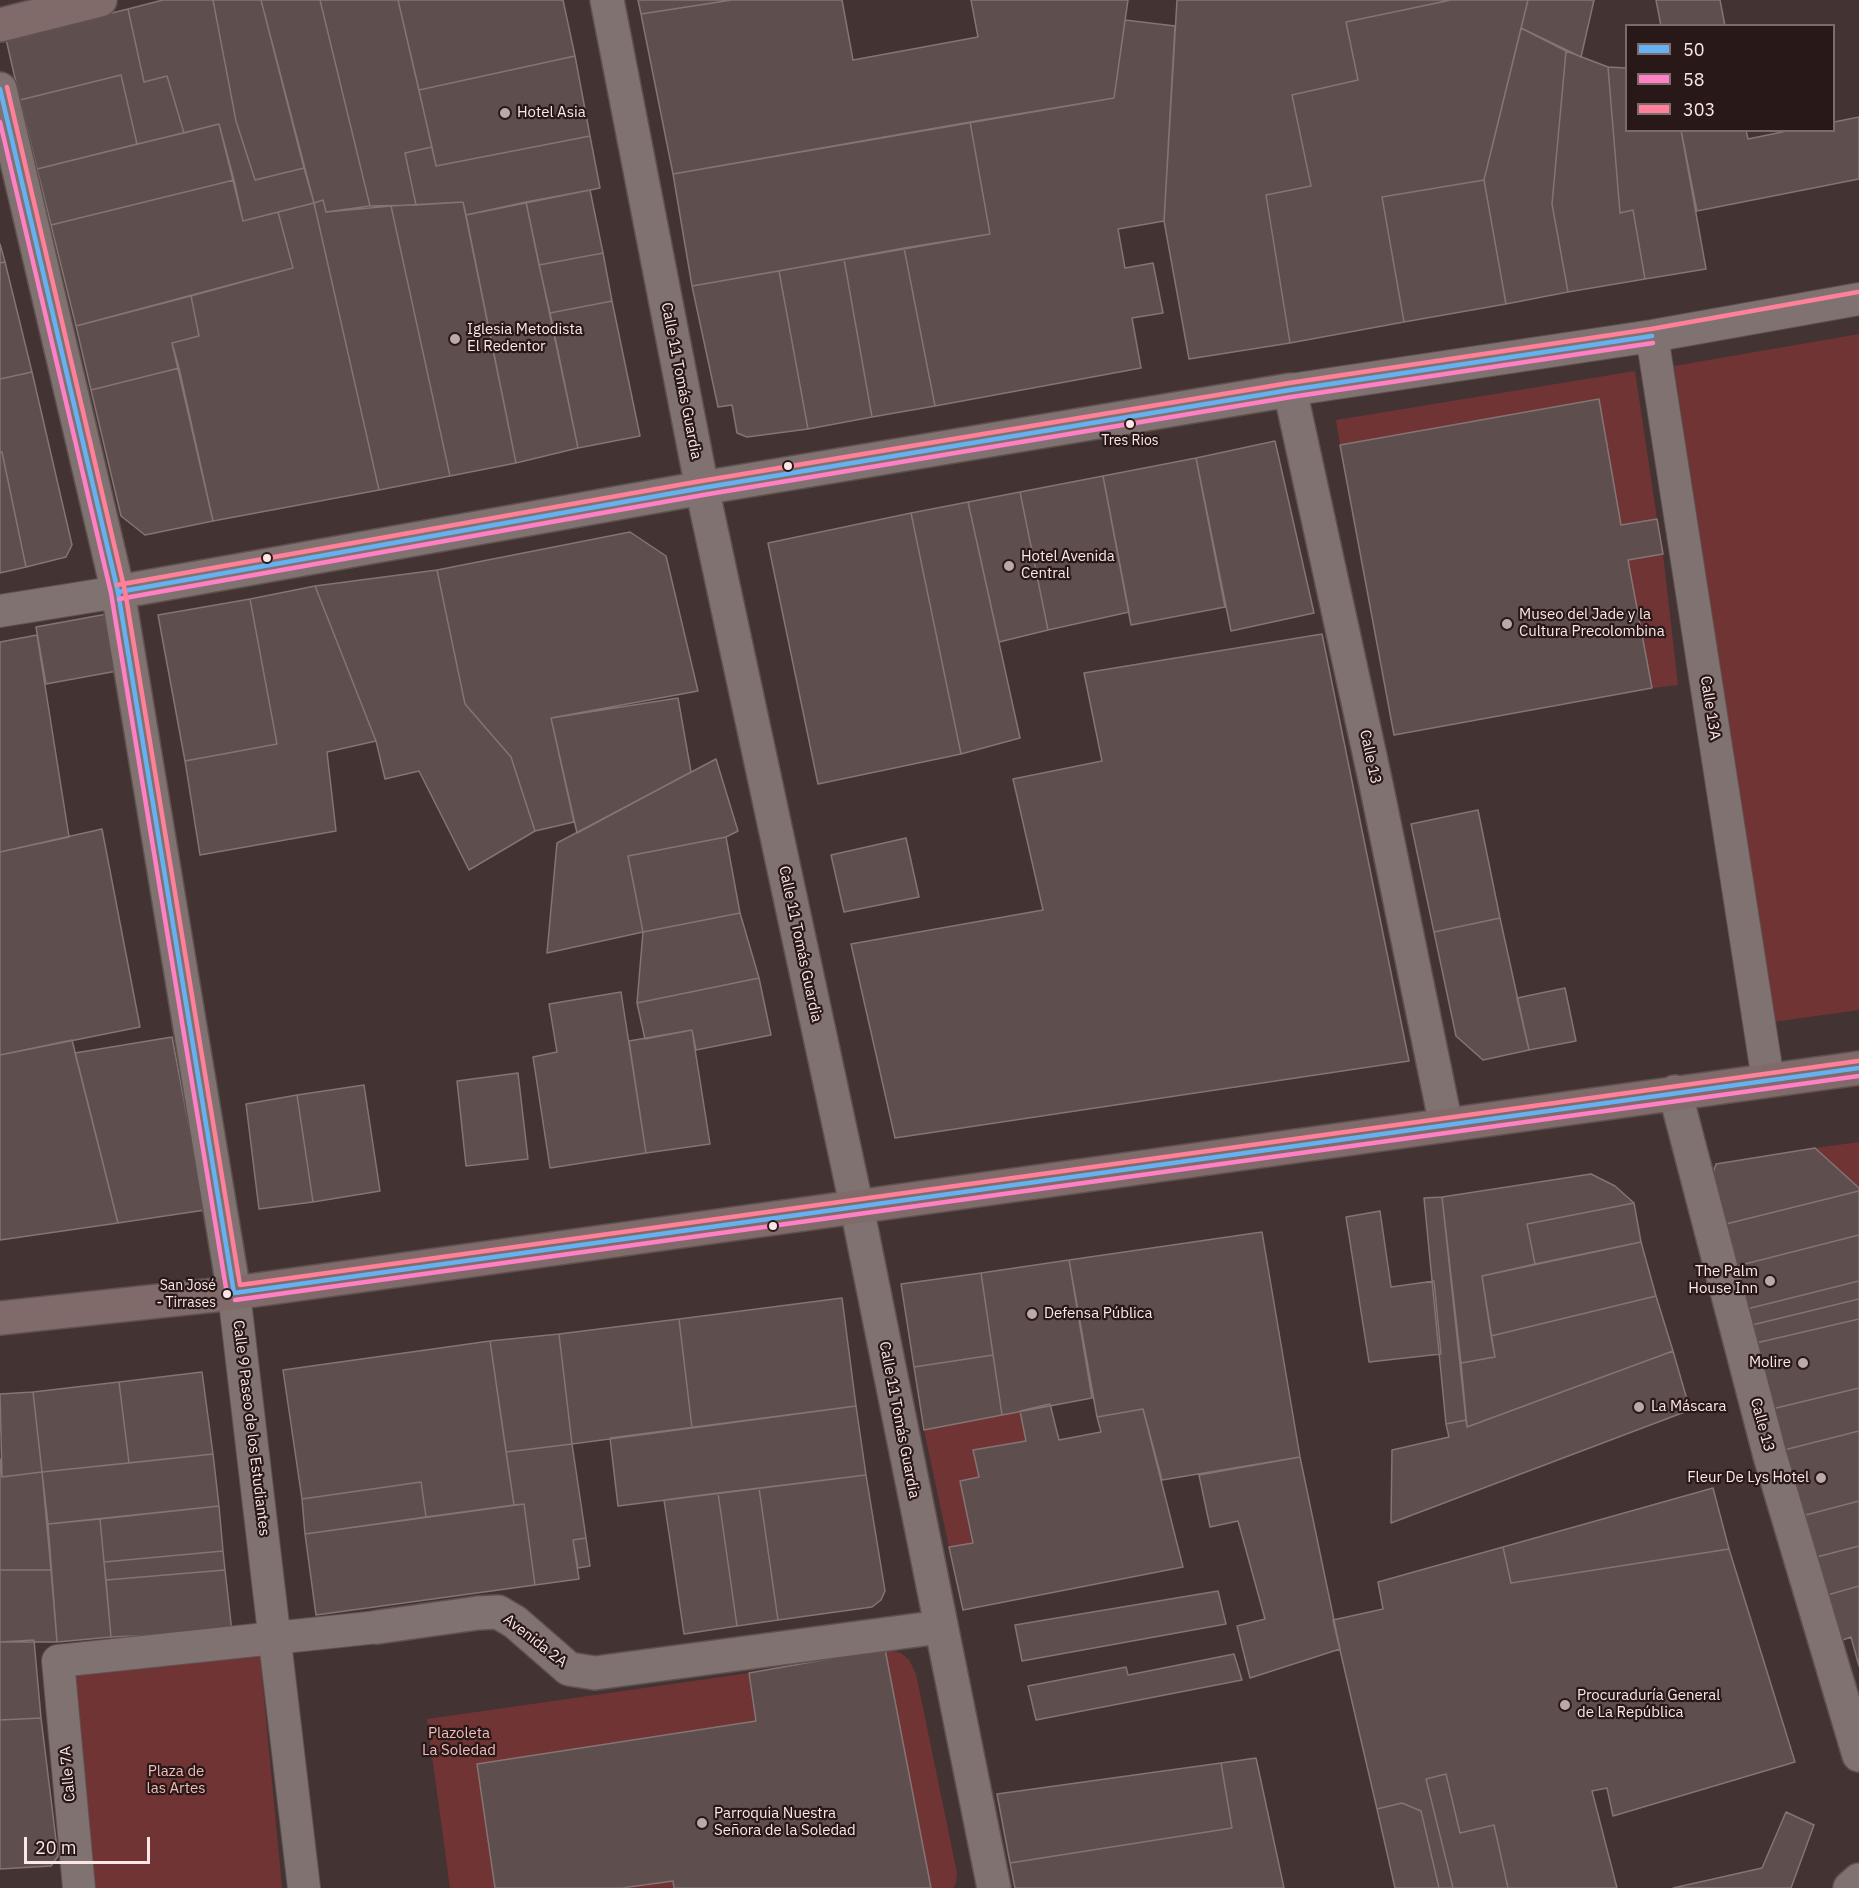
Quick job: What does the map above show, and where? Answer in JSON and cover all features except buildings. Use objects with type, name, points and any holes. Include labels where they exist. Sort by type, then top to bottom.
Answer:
[{"type":"highway","points":[[0,25],[100,0]]},
{"type":"highway","points":[[0,1318],[234,1293],[1859,1068]]},
{"type":"street","name":"Calle 11 Tomás Guardia","points":[[607,0],[702,488],[857,1208],[994,1888]]},
{"type":"street","name":"Calle 9 Paseo de los Estudiantes","points":[[0,89],[118,592],[234,1293],[304,1888]]},
{"type":"street","points":[[0,611],[702,488],[1290,390],[1652,336],[1859,299]]},
{"type":"street","name":"Calle 13A","points":[[1652,336],[1768,1080]]},
{"type":"street","name":"Calle 13","points":[[1290,390],[1446,1125]]},
{"type":"street","name":"Calle 13","points":[[1675,1092],[1770,1456],[1859,1755]]},
{"type":"street","name":"Avenida 2A","points":[[58,1661],[276,1639],[498,1612],[515,1623],[569,1669],[595,1673],[940,1627]]},
{"type":"street","name":"Calle 7A","points":[[58,1661],[72,1887]]},
{"type":"street","points":[[1850,1888],[1859,1880]]},
{"type":"green space","points":[[1859,334],[1859,1010],[1773,1022],[1674,366]]},
{"type":"green space","points":[[1635,371],[1657,519],[1621,525],[1598,399],[1340,445],[1336,420]]},
{"type":"green space","points":[[1663,554],[1678,685],[1652,688],[1628,560]]},
{"type":"green space","points":[[1859,1142],[1859,1188],[1815,1148]]},
{"type":"green space","points":[[1020,1411],[1026,1441],[974,1450],[979,1477],[960,1481],[973,1543],[949,1547],[924,1430]]},
{"type":"green space","points":[[885,1649],[901,1653],[909,1660],[916,1674],[957,1873],[953,1888],[931,1888]]},
{"type":"green space","name":"Plaza de las Artes","points":[[260,1655],[282,1888],[90,1888],[70,1674]]},
{"type":"green space","name":"Plazoleta La Soledad","points":[[749,1673],[756,1721],[477,1764],[495,1888],[450,1888],[427,1719]]},
{"type":"green space","points":[[673,1881],[674,1888],[622,1888]]},
{"type":"transit line","name":"303","points":[[7,87],[125,591],[240,1285],[1858,1061]]},
{"type":"transit line","name":"50","points":[[0,89],[118,592],[234,1293]]},
{"type":"transit line","name":"58","points":[[0,122],[111,593],[227,1294]]},
{"type":"transit line","name":"303","points":[[117,585],[701,481],[1289,383],[1651,329],[1858,292]]},
{"type":"transit line","name":"50","points":[[118,592],[702,488],[1290,390],[1652,336]]},
{"type":"transit line","name":"58","points":[[119,599],[703,495],[1291,397],[1653,343]]},
{"type":"transit line","name":"50","points":[[234,1293],[1859,1068]]},
{"type":"transit line","name":"58","points":[[235,1300],[1859,1076]]},
{"type":"place","name":"Hotel Asia","points":[[505,113]]},
{"type":"place","name":"Iglesia Metodista El Redentor","points":[[455,339]]},
{"type":"place","name":"Tres Rios","points":[[1130,424]]},
{"type":"place","name":"Hotel Avenida Central","points":[[1009,566]]},
{"type":"place","name":"Museo del Jade y la Cultura Precolombina","points":[[1507,624]]},
{"type":"place","name":"The Palm House Inn","points":[[1770,1281]]},
{"type":"place","name":"San José - Tirrases","points":[[227,1294]]},
{"type":"place","name":"Defensa Pública","points":[[1032,1314]]},
{"type":"place","name":"Molire","points":[[1803,1363]]},
{"type":"place","name":"La Máscara","points":[[1639,1407]]},
{"type":"place","name":"Fleur De Lys Hotel","points":[[1821,1478]]},
{"type":"place","name":"Procuraduría General de La República","points":[[1565,1705]]},
{"type":"place","name":"Parroquia Nuestra Señora de la Soledad","points":[[702,1823]]}]
